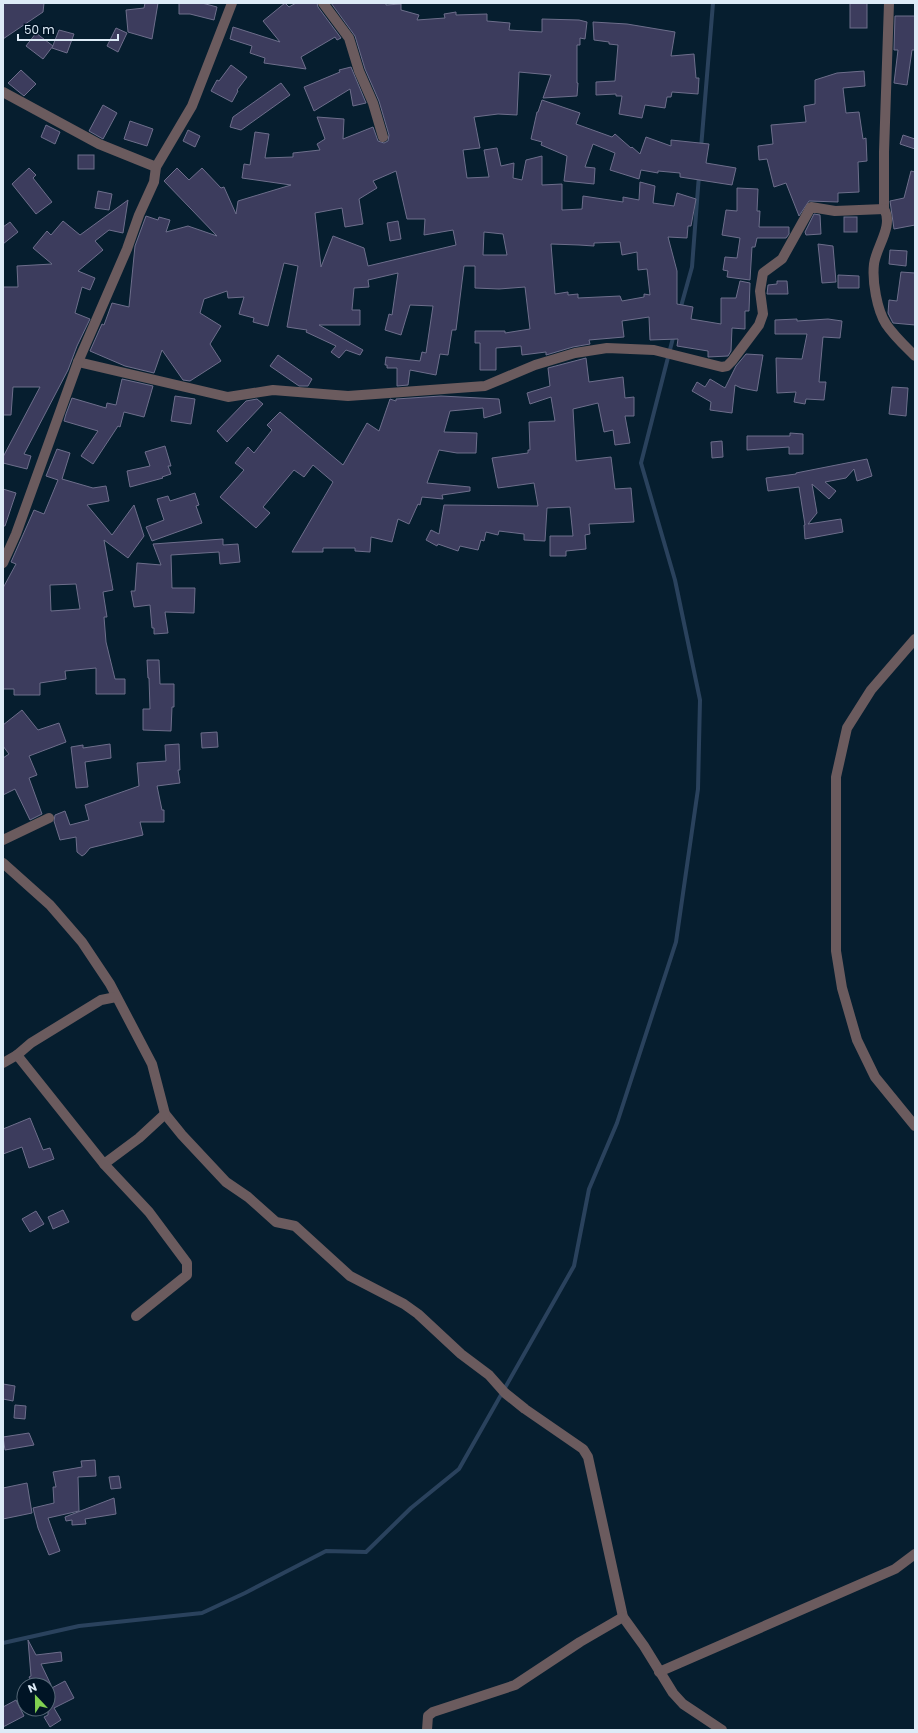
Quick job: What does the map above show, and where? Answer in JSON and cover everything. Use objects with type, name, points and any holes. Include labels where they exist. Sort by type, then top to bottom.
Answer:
[{"type":"street","points":[[3,563],[16,534],[78,362],[127,250],[139,215],[154,182],[156,166],[192,106],[232,3]]},
{"type":"street","points":[[323,3],[349,38],[359,70],[373,103],[383,137]]},
{"type":"street","points":[[889,3],[884,152],[884,208],[888,215],[884,237],[874,264],[875,292],[886,323],[915,356]]},
{"type":"street","points":[[3,92],[98,144],[156,166]]},
{"type":"street","points":[[78,362],[228,397],[273,390],[348,396],[485,386],[535,365],[575,353],[607,348],[654,350],[722,367],[727,366],[732,361],[759,325],[763,314],[760,291],[763,273],[782,259],[811,207],[835,211],[884,208]]},
{"type":"street","points":[[915,639],[871,690],[847,728],[836,777],[836,951],[842,988],[857,1040],[875,1077],[915,1126]]},
{"type":"street","points":[[3,840],[49,818]]},
{"type":"street","points":[[3,863],[55,910],[82,942],[110,984],[152,1064],[165,1114],[182,1135],[226,1182],[248,1197],[276,1222],[295,1226],[350,1276],[404,1304],[418,1314],[461,1354],[489,1375],[505,1393],[525,1409],[583,1449],[588,1457],[623,1617],[673,1693],[683,1704],[722,1730]]},
{"type":"street","points":[[3,1063],[17,1055],[31,1043],[102,1000],[116,997]]},
{"type":"street","points":[[17,1055],[104,1164],[149,1212],[187,1263],[187,1275],[136,1316]]},
{"type":"street","points":[[104,1164],[139,1138],[165,1114]]},
{"type":"street","points":[[659,1672],[895,1569],[915,1554]]},
{"type":"street","points":[[427,1730],[428,1716],[433,1712],[515,1685],[580,1642],[623,1617]]},
{"type":"building","points":[[3,3],[44,3],[43,12],[3,39]]},
{"type":"building","points":[[145,3],[158,3],[152,39],[128,32],[126,10],[144,8]]},
{"type":"building","points":[[179,3],[202,3],[217,7],[214,20],[190,14],[179,14]]},
{"type":"building","points":[[285,3],[289,7],[296,3],[317,3],[318,7],[341,38],[337,40],[335,37],[301,57],[306,69],[264,63],[265,58],[250,53],[252,46],[230,39],[233,27],[280,42],[263,21]]},
{"type":"building","points":[[331,3],[386,3],[386,5],[401,4],[401,10],[419,15],[417,20],[445,18],[444,14],[456,12],[456,15],[487,14],[487,21],[510,23],[509,30],[542,32],[542,19],[579,20],[587,22],[585,39],[580,38],[580,45],[577,45],[577,96],[543,98],[551,75],[519,72],[517,115],[498,114],[474,117],[480,148],[463,150],[467,178],[489,177],[484,150],[497,148],[501,166],[514,163],[513,178],[522,180],[526,160],[542,156],[542,185],[562,184],[562,210],[582,209],[583,196],[623,202],[623,197],[639,200],[640,182],[655,186],[653,203],[674,206],[677,193],[696,199],[691,226],[688,226],[687,238],[668,237],[677,271],[677,304],[693,307],[691,319],[721,324],[721,298],[736,298],[740,281],[750,283],[749,311],[745,311],[745,329],[732,328],[731,351],[728,356],[708,357],[708,351],[677,346],[678,339],[650,340],[649,317],[622,321],[624,337],[589,340],[590,344],[573,347],[546,355],[546,352],[522,355],[521,346],[496,348],[496,370],[480,370],[480,343],[475,343],[475,331],[505,331],[505,333],[530,329],[525,287],[499,289],[475,288],[475,266],[464,266],[456,330],[452,330],[448,355],[440,354],[436,375],[410,370],[408,385],[397,386],[397,368],[387,368],[387,365],[385,365],[386,357],[420,361],[422,352],[426,353],[433,306],[410,305],[401,335],[385,330],[389,314],[392,315],[398,273],[368,280],[369,287],[354,288],[352,310],[360,310],[360,325],[319,325],[363,350],[360,355],[346,350],[339,358],[331,352],[336,346],[306,332],[307,330],[287,327],[298,266],[284,263],[268,326],[253,322],[254,318],[239,314],[244,297],[228,298],[227,291],[204,299],[200,313],[221,326],[210,344],[221,361],[190,381],[183,380],[162,350],[154,373],[125,366],[90,351],[102,324],[104,325],[112,303],[129,307],[135,246],[146,216],[158,220],[159,217],[170,220],[166,232],[188,226],[217,236],[164,181],[177,168],[189,180],[202,168],[221,188],[224,187],[236,214],[238,201],[291,185],[242,178],[244,164],[250,165],[255,132],[269,134],[265,158],[293,157],[293,153],[320,150],[317,144],[325,139],[317,117],[344,119],[343,139],[373,127],[378,141],[384,143],[388,141],[389,135],[379,101],[365,69],[355,36]],"holes":[[[396,171],[407,219],[425,219],[424,235],[453,230],[456,245],[368,266],[364,248],[333,236],[321,267],[315,213],[342,208],[345,227],[363,224],[359,199],[377,188],[373,181]],[[484,232],[503,234],[507,255],[483,255]],[[620,242],[622,255],[637,252],[638,270],[647,269],[650,295],[644,294],[644,297],[622,301],[620,296],[578,298],[578,294],[568,295],[568,292],[555,294],[551,244],[594,246],[594,243]]]},
{"type":"building","points":[[850,3],[867,3],[867,28],[850,28]]},
{"type":"building","points":[[895,16],[915,16],[915,50],[912,50],[907,85],[894,83],[898,50],[894,50]]},
{"type":"building","points":[[593,22],[627,24],[675,32],[671,56],[694,54],[696,78],[699,78],[698,94],[672,92],[671,97],[667,97],[665,108],[645,105],[642,118],[619,114],[622,96],[616,96],[616,94],[596,95],[596,82],[615,81],[618,45],[594,40]]},
{"type":"building","points":[[116,28],[127,33],[118,52],[107,46]]},
{"type":"building","points":[[59,30],[74,34],[67,53],[52,48]]},
{"type":"building","points":[[36,33],[53,46],[43,59],[26,46]]},
{"type":"building","points":[[231,65],[247,77],[237,90],[238,91],[232,102],[211,91],[217,80],[219,81]]},
{"type":"building","points":[[351,67],[366,103],[353,106],[350,89],[314,111],[304,87],[340,72],[339,70]]},
{"type":"building","points":[[21,70],[36,84],[24,96],[8,83]]},
{"type":"building","points":[[864,71],[865,86],[843,88],[846,113],[859,112],[863,139],[866,138],[867,161],[858,162],[859,192],[838,193],[838,202],[809,201],[799,216],[786,183],[774,187],[767,159],[759,160],[758,146],[773,144],[771,125],[806,122],[804,106],[815,104],[815,80],[837,73]]},
{"type":"building","points":[[281,83],[290,95],[241,130],[230,127],[233,117]]},
{"type":"building","points":[[542,100],[580,113],[576,124],[612,137],[615,134],[640,154],[646,137],[671,146],[671,140],[709,144],[706,163],[736,168],[732,185],[680,177],[680,173],[658,171],[658,173],[641,170],[639,179],[610,170],[615,153],[593,144],[585,167],[595,168],[594,184],[564,181],[567,156],[541,145],[542,142],[531,139],[537,112]]},
{"type":"building","points":[[103,105],[117,113],[103,139],[89,131]]},
{"type":"building","points":[[130,121],[153,129],[147,146],[124,139]]},
{"type":"building","points":[[46,125],[60,132],[55,144],[41,137]]},
{"type":"building","points":[[188,130],[200,136],[195,147],[183,141]]},
{"type":"building","points":[[903,135],[915,139],[915,149],[900,144]]},
{"type":"building","points":[[78,155],[94,155],[94,169],[78,169]]},
{"type":"building","points":[[29,168],[36,175],[33,178],[52,202],[36,214],[12,184]]},
{"type":"building","points":[[911,171],[915,172],[915,225],[894,229],[890,201],[904,198]]},
{"type":"building","points":[[737,188],[758,189],[757,211],[760,211],[759,227],[789,227],[789,234],[786,238],[757,238],[755,247],[752,247],[750,280],[727,277],[728,271],[723,270],[725,257],[737,258],[740,238],[722,235],[726,210],[737,211]]},
{"type":"building","points":[[98,191],[112,194],[109,210],[95,208]]},
{"type":"building","points":[[128,200],[123,233],[109,230],[95,241],[103,250],[78,271],[95,278],[90,290],[82,287],[75,313],[90,319],[77,346],[68,370],[24,454],[31,456],[27,469],[3,463],[3,457],[40,387],[13,387],[11,415],[3,415],[3,287],[18,287],[17,266],[52,264],[33,248],[47,231],[51,235],[63,221],[80,235]]},
{"type":"building","points":[[814,214],[820,215],[821,234],[806,235],[805,232]]},
{"type":"building","points":[[844,217],[857,217],[857,232],[844,232]]},
{"type":"building","points":[[398,221],[401,239],[390,241],[387,223]]},
{"type":"building","points":[[10,222],[18,232],[3,244],[3,227]]},
{"type":"building","points":[[818,244],[833,246],[836,282],[822,283]]},
{"type":"building","points":[[890,250],[907,251],[906,266],[889,264]]},
{"type":"building","points":[[901,272],[915,273],[915,325],[893,323],[888,313],[889,300],[897,301]]},
{"type":"building","points":[[838,275],[859,276],[859,288],[838,288]]},
{"type":"building","points":[[777,281],[787,281],[788,294],[767,294],[768,285],[777,284]]},
{"type":"building","points":[[797,319],[797,321],[828,319],[842,321],[840,338],[823,337],[819,382],[826,382],[824,400],[806,399],[805,404],[794,402],[796,392],[777,393],[776,358],[802,359],[807,334],[775,334],[775,320]]},
{"type":"building","points":[[746,354],[763,355],[757,391],[741,388],[735,385],[732,413],[710,410],[711,402],[692,391],[697,382],[705,387],[710,379],[725,388],[736,366]]},
{"type":"building","points":[[278,355],[312,379],[308,386],[299,386],[270,366]]},
{"type":"building","points":[[586,358],[589,382],[623,377],[625,398],[634,397],[634,416],[625,416],[630,443],[615,445],[613,430],[604,432],[598,403],[573,409],[576,461],[611,457],[615,489],[631,488],[634,522],[589,524],[590,534],[585,535],[586,549],[566,551],[566,556],[550,556],[550,536],[573,536],[570,507],[547,508],[545,541],[524,540],[524,534],[499,531],[498,535],[486,532],[484,541],[481,540],[478,550],[460,546],[458,551],[438,544],[437,546],[426,540],[431,530],[439,534],[444,505],[538,506],[534,483],[498,488],[492,458],[528,453],[528,450],[530,450],[529,422],[555,421],[551,397],[530,404],[527,393],[550,386],[548,368]]},
{"type":"building","points":[[122,379],[153,386],[144,417],[124,412],[120,427],[118,426],[93,464],[81,456],[98,431],[64,421],[66,414],[72,398],[106,408],[107,403],[116,405]]},
{"type":"building","points":[[892,387],[908,388],[906,416],[889,414]]},
{"type":"building","points":[[175,396],[195,399],[191,424],[171,421]]},
{"type":"building","points":[[441,396],[499,399],[501,413],[484,418],[483,408],[450,411],[444,432],[477,433],[476,453],[457,453],[439,450],[427,483],[470,487],[470,491],[442,495],[443,499],[422,497],[420,505],[418,504],[409,524],[398,519],[392,542],[371,537],[370,552],[355,551],[355,548],[323,548],[323,552],[292,552],[333,482],[313,465],[304,477],[294,470],[263,507],[270,513],[256,528],[220,497],[244,470],[235,463],[248,447],[254,453],[272,430],[267,425],[280,412],[343,465],[367,423],[379,431],[390,399],[396,401],[396,399]]},
{"type":"building","points":[[257,399],[263,404],[227,442],[217,431],[246,401]]},
{"type":"building","points":[[790,433],[803,434],[803,454],[789,454],[789,447],[747,450],[747,436],[790,436]]},
{"type":"building","points":[[722,441],[723,457],[712,458],[711,442]]},
{"type":"building","points":[[165,446],[171,466],[168,466],[171,474],[162,477],[163,478],[130,487],[127,471],[150,466],[145,452]]},
{"type":"building","points":[[57,449],[70,453],[62,479],[93,488],[106,486],[109,501],[87,505],[112,535],[134,505],[144,536],[128,558],[104,540],[113,590],[103,592],[107,617],[104,617],[106,642],[115,679],[125,679],[125,694],[96,694],[96,668],[65,671],[66,679],[40,683],[40,695],[14,695],[14,689],[3,689],[3,588],[16,564],[11,562],[34,510],[44,514],[58,480],[46,476]],"holes":[[[76,584],[80,609],[51,611],[50,585]]]},
{"type":"building","points":[[867,459],[872,476],[857,481],[854,469],[846,478],[825,482],[836,491],[829,499],[812,484],[817,513],[808,524],[841,519],[843,532],[805,539],[805,525],[799,487],[768,491],[766,478],[796,474]]},
{"type":"building","points":[[3,489],[16,493],[5,526],[3,526]]},
{"type":"building","points":[[195,493],[199,505],[196,506],[202,523],[152,541],[146,527],[164,520],[157,499],[168,496],[170,501]]},
{"type":"building","points":[[223,539],[223,545],[238,544],[240,562],[220,564],[219,552],[171,555],[172,588],[195,588],[194,613],[165,612],[168,633],[154,634],[150,605],[134,607],[131,591],[135,591],[137,563],[161,565],[153,544]]},
{"type":"building","points":[[147,660],[159,660],[160,684],[174,684],[174,707],[172,707],[171,731],[143,730],[143,709],[150,709]]},
{"type":"building","points":[[22,710],[38,730],[59,723],[66,742],[29,756],[37,775],[29,778],[42,814],[30,820],[15,789],[3,795],[3,758],[9,754],[3,746],[3,725]]},
{"type":"building","points":[[217,732],[218,747],[202,748],[201,733]]},
{"type":"building","points":[[110,744],[111,758],[85,762],[88,787],[76,788],[71,747],[83,745],[83,748]]},
{"type":"building","points":[[179,744],[180,770],[178,770],[180,783],[157,786],[162,810],[164,810],[164,822],[140,822],[143,835],[90,848],[82,856],[77,852],[76,837],[60,840],[54,821],[55,815],[65,811],[70,825],[89,820],[85,805],[139,786],[137,763],[166,761],[165,745]]},
{"type":"building","points":[[30,1118],[43,1150],[50,1148],[54,1159],[29,1168],[22,1147],[3,1154],[3,1129]]},
{"type":"building","points":[[63,1210],[69,1222],[53,1229],[48,1217]]},
{"type":"building","points":[[36,1211],[44,1224],[30,1232],[22,1219]]},
{"type":"building","points":[[3,1384],[15,1386],[13,1401],[3,1399]]},
{"type":"building","points":[[15,1405],[26,1406],[25,1419],[14,1418]]},
{"type":"building","points":[[29,1433],[34,1445],[5,1450],[3,1437]]},
{"type":"building","points":[[95,1460],[96,1476],[78,1477],[79,1511],[48,1518],[60,1551],[49,1555],[38,1528],[33,1508],[54,1503],[53,1487],[56,1487],[53,1472],[82,1467],[81,1461]]},
{"type":"building","points":[[119,1476],[121,1488],[111,1489],[109,1477]]},
{"type":"building","points":[[27,1483],[32,1513],[3,1519],[3,1488]]},
{"type":"building","points":[[114,1498],[116,1514],[85,1519],[86,1524],[72,1525],[72,1520],[66,1521],[65,1517]]},
{"type":"building","points":[[28,1640],[36,1655],[61,1652],[62,1661],[41,1664],[47,1677],[29,1677],[31,1676]]},
{"type":"building","points":[[65,1681],[74,1698],[56,1707],[56,1686]]},
{"type":"building","points":[[16,1700],[16,1717],[22,1717],[3,1727],[3,1707]]},
{"type":"building","points":[[56,1711],[61,1720],[50,1727],[44,1717],[56,1717]]},
{"type":"waterway","points":[[701,148],[713,3]]},
{"type":"waterway","points":[[680,310],[692,267],[699,175]]},
{"type":"waterway","points":[[3,1643],[79,1626],[202,1613],[245,1593],[326,1551],[366,1552],[411,1508],[459,1469],[574,1266],[589,1189],[617,1123],[676,942],[698,789],[700,700],[675,580],[641,463],[674,334]]}]
